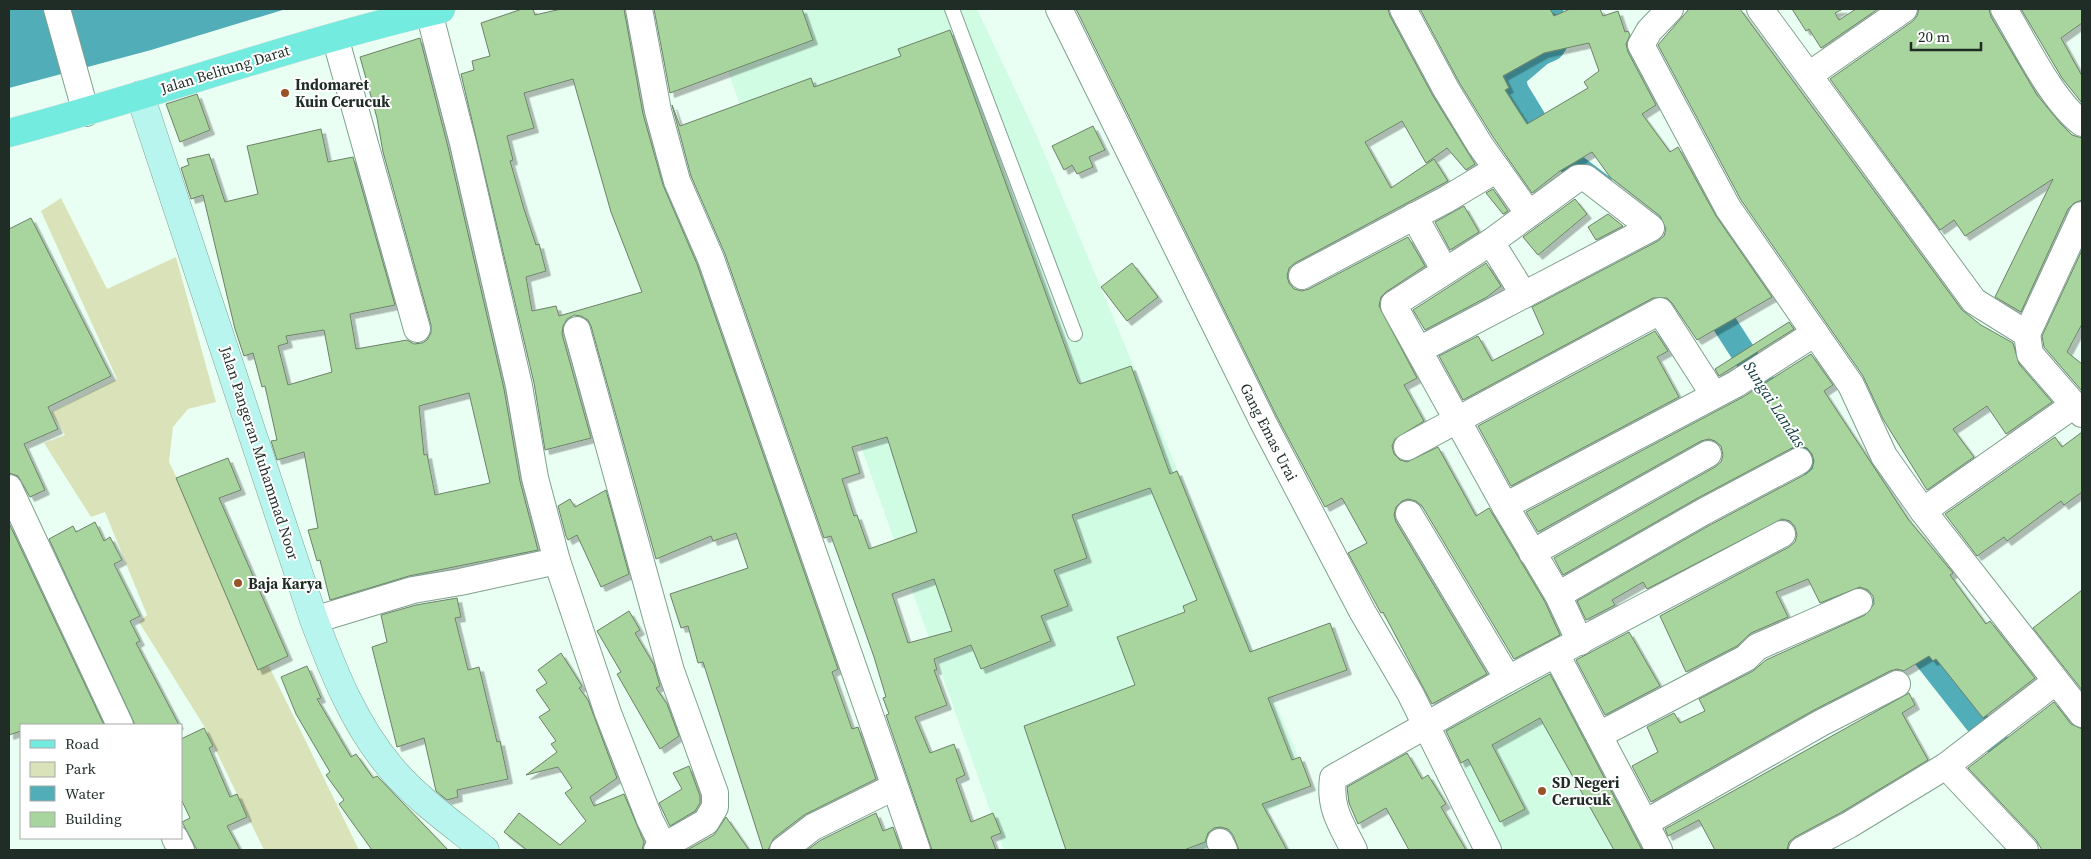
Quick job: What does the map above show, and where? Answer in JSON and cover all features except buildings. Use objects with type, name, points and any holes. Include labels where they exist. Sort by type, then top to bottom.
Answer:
[{"type":"main road","name":"Jalan Belitung Darat","points":[[9,133],[86,113],[335,37],[435,10]]},
{"type":"main road","name":"Jalan Pangeran Muhammad Noor","points":[[140,95],[314,620],[339,686],[375,746],[391,768],[412,789],[485,850]]},
{"type":"street","points":[[57,9],[86,113]]},
{"type":"street","points":[[639,9],[658,111],[677,181],[711,259],[917,850]]},
{"type":"street","name":"Gang Emas Urai","points":[[1059,9],[1264,424],[1362,611],[1410,693],[1425,727],[1488,850]]},
{"type":"street","points":[[1403,9],[1446,89],[1480,145],[1529,214]]},
{"type":"street","points":[[1670,9],[1649,31],[1641,45],[1728,208],[1851,385],[1884,456],[1923,511],[2055,682],[2082,714]]},
{"type":"street","points":[[1760,9],[1974,301],[2027,334]]},
{"type":"street","points":[[1809,75],[1904,9]]},
{"type":"street","points":[[2004,9],[2055,93],[2071,115],[2082,123]]},
{"type":"street","points":[[435,10],[463,143],[519,386],[536,478],[557,561],[608,714],[661,849],[706,822],[715,806],[715,793],[671,671],[577,330]]},
{"type":"street","points":[[335,37],[417,329]]},
{"type":"street","points":[[1302,276],[1497,169]]},
{"type":"street","points":[[1419,350],[1651,228],[1582,177],[1491,242],[1394,304],[1456,419],[1505,506],[1558,595],[1580,642]]},
{"type":"street","points":[[1923,511],[2078,410],[2030,354],[2027,334],[2082,215]]},
{"type":"street","points":[[1414,216],[1445,271]]},
{"type":"street","points":[[1491,242],[1524,295]]},
{"type":"street","points":[[1407,447],[1660,310],[1714,395]]},
{"type":"street","points":[[1505,506],[1736,384],[1815,333]]},
{"type":"street","points":[[1532,553],[1708,454]]},
{"type":"street","points":[[1558,595],[1703,512],[1799,461]]},
{"type":"street","points":[[9,488],[120,724]]},
{"type":"street","points":[[1409,514],[1508,679]]},
{"type":"street","points":[[1354,850],[1334,809],[1331,793],[1333,778],[1508,679],[1782,534]]},
{"type":"street","points":[[314,620],[413,590],[557,561]]},
{"type":"street","points":[[1599,735],[1746,658],[1757,647],[1859,602]]},
{"type":"street","points":[[1556,654],[1660,850]]},
{"type":"street","points":[[1802,850],[1849,825],[1946,766],[2055,682]]},
{"type":"street","points":[[1645,823],[1821,723],[1897,684]]},
{"type":"street","points":[[1946,766],[2025,850]]},
{"type":"street","points":[[783,850],[813,827],[894,787]]},
{"type":"lane","points":[[952,9],[1075,334]]},
{"type":"shaded area","points":[[706,9],[977,9],[1037,136],[1310,785],[1207,850],[1004,850]]},
{"type":"shaded area","name":"SD Negeri Cerucuk","points":[[1555,664],[1647,850],[1498,850],[1434,731]]},
{"type":"green space","points":[[61,198],[107,289],[176,257],[216,402],[188,409],[173,427],[169,462],[359,850],[264,850],[204,726],[139,622],[147,615],[105,512],[91,517],[44,443],[65,435],[51,412],[117,379],[41,211]]},
{"type":"water","points":[[9,9],[286,9],[151,50],[9,88]]},
{"type":"waterway","name":"Sungai Landas","points":[[1551,9],[1550,26],[1556,42],[1552,48],[1541,53],[1513,77],[1516,90],[1552,149],[1601,186]]},
{"type":"waterway","name":"Sungai Landas","points":[[1706,295],[1812,460],[1827,496]]},
{"type":"waterway","name":"Sungai Landas","points":[[1905,631],[1979,725],[2002,749]]},
{"type":"place","name":"Indomaret Kuin Cerucuk","points":[[285,93]]},
{"type":"place","name":"Baja Karya","points":[[238,583]]},
{"type":"place","name":"SD Negeri Cerucuk","points":[[1542,791]]}]
